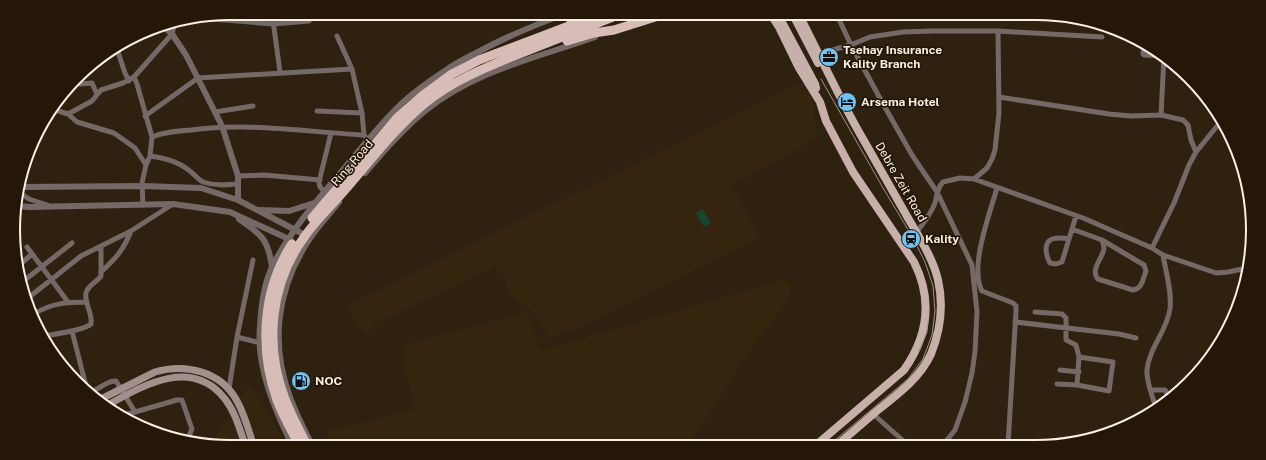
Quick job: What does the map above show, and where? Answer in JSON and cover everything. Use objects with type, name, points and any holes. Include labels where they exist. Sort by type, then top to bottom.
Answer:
[{"type":"highway","points":[[538,38],[572,20]]},
{"type":"highway","name":"Ring Road","points":[[296,440],[280,407],[274,390],[269,370],[266,337],[269,301],[276,274],[283,259],[300,233],[397,118],[422,96],[452,74],[479,60],[585,20]]},
{"type":"highway","name":"Ring Road","points":[[300,233],[403,123],[426,102],[471,74],[605,20]]},
{"type":"highway","points":[[518,54],[529,53],[585,35],[614,30],[646,20]]},
{"type":"highway","name":"Ring Road","points":[[294,242],[289,262],[278,290],[272,337],[275,364],[281,388],[305,440]]},
{"type":"main road","points":[[774,20],[799,68],[820,102],[826,121],[853,172],[914,262],[921,278],[925,293],[925,322],[918,346],[913,357],[904,370],[822,440]]},
{"type":"main road","points":[[781,20],[815,84],[817,97]]},
{"type":"main road","points":[[796,20],[822,71],[832,82]]},
{"type":"main road","points":[[802,20],[832,82]]},
{"type":"main road","name":"Debre Zeit Road","points":[[832,82],[927,252],[938,279],[941,306],[941,320],[938,335],[930,355],[918,375],[843,440]]},
{"type":"main road","points":[[103,398],[154,372],[182,368],[206,373],[229,389],[234,396],[251,440]]},
{"type":"main road","points":[[111,403],[156,381],[167,378],[186,377],[202,382],[214,389],[225,400],[236,419],[244,440]]},
{"type":"street","points":[[225,20],[273,24],[309,21]]},
{"type":"street","points":[[273,20],[280,72]]},
{"type":"street","points":[[150,156],[170,160],[181,165],[191,171],[202,184],[238,200],[300,233],[314,203],[366,137],[395,109],[453,65],[512,35],[550,20]]},
{"type":"street","points":[[839,20],[851,45],[912,155],[937,192],[972,265],[977,312],[975,352],[972,374],[965,402],[955,430],[947,440]]},
{"type":"street","points":[[68,114],[92,101],[97,94],[105,88],[131,79],[172,34],[174,28]]},
{"type":"street","points":[[167,30],[172,34],[186,55],[222,126],[238,176],[238,200]]},
{"type":"street","points":[[310,440],[285,384],[278,335],[284,293],[290,274],[307,241],[347,193],[408,126],[441,99],[490,72],[614,30]]},
{"type":"street","points":[[819,54],[851,45],[870,37],[903,32],[998,31],[1102,37]]},
{"type":"street","points":[[974,179],[986,168],[992,159],[995,150],[999,97],[998,31]]},
{"type":"street","points":[[337,36],[352,69],[366,137]]},
{"type":"street","points":[[1143,49],[1144,55],[1154,55]]},
{"type":"street","points":[[119,52],[125,73],[137,84],[152,137],[150,156],[146,165],[143,186],[143,205]]},
{"type":"street","points":[[1161,115],[1164,63]]},
{"type":"street","points":[[145,116],[198,78],[280,72],[352,69]]},
{"type":"street","points":[[80,84],[92,84],[97,94]]},
{"type":"street","points":[[999,97],[1109,114],[1131,116],[1161,115],[1187,122],[1191,140],[1196,152]]},
{"type":"street","points":[[215,112],[253,106]]},
{"type":"street","points":[[58,110],[68,114],[77,122],[114,133],[124,139],[135,148],[146,165]]},
{"type":"street","points":[[317,111],[362,113]]},
{"type":"street","points":[[1152,248],[1174,204],[1189,165],[1196,152],[1218,125]]},
{"type":"street","points":[[152,137],[164,133],[222,126],[278,128],[366,137]]},
{"type":"street","points":[[324,191],[320,187],[320,180],[331,133]]},
{"type":"street","points":[[238,176],[264,175],[320,180]]},
{"type":"street","points":[[916,233],[930,212],[939,187],[945,180],[960,178],[974,179],[1076,216],[1152,248],[1164,255],[1216,273],[1242,269]]},
{"type":"street","points":[[24,187],[238,184]]},
{"type":"street","points":[[997,188],[978,260],[979,286],[982,291],[1013,303],[1016,306],[1008,440]]},
{"type":"street","points":[[23,195],[29,199],[53,207]]},
{"type":"street","points":[[257,210],[289,211],[314,203]]},
{"type":"street","points":[[30,296],[51,278],[81,256],[131,231],[173,204]]},
{"type":"street","points":[[21,206],[173,204],[230,212],[294,242],[272,267],[263,301],[260,326],[260,343],[270,396],[290,440]]},
{"type":"street","points":[[230,212],[261,234],[267,244],[272,267]]},
{"type":"street","points":[[1069,239],[1053,238],[1050,241],[1046,251],[1047,258],[1050,263],[1056,264],[1062,262],[1069,239],[1072,229],[1076,216]]},
{"type":"street","points":[[1072,229],[1102,240],[1144,265],[1146,271],[1137,290],[1098,279],[1096,277],[1095,271],[1104,248],[1102,240]]},
{"type":"street","points":[[101,272],[119,254],[131,231]]},
{"type":"street","points":[[26,278],[72,243]]},
{"type":"street","points":[[27,247],[68,302]]},
{"type":"street","points":[[48,335],[91,324],[86,295],[87,291],[99,279],[101,272],[101,247]]},
{"type":"street","points":[[23,262],[32,254]]},
{"type":"street","points":[[1155,404],[1147,376],[1148,365],[1170,308],[1170,290],[1164,255]]},
{"type":"street","points":[[229,389],[237,337],[253,260]]},
{"type":"street","points":[[972,265],[978,260]]},
{"type":"street","points":[[37,312],[49,306],[68,302],[87,302]]},
{"type":"street","points":[[1034,312],[1062,314],[1066,318],[1066,340],[1076,345],[1079,357],[1077,385]]},
{"type":"street","points":[[1015,322],[1119,334],[1136,338]]},
{"type":"street","points":[[72,330],[86,382]]},
{"type":"street","points":[[237,337],[260,343]]},
{"type":"street","points":[[1057,384],[1077,385],[1109,392],[1114,363],[1079,357]]},
{"type":"street","points":[[1060,370],[1079,372]]},
{"type":"street","points":[[95,391],[113,381],[116,382],[121,388],[134,412]]},
{"type":"street","points":[[1151,390],[1166,390],[1168,394]]},
{"type":"street","points":[[128,414],[177,400],[182,400],[192,429],[189,436]]},
{"type":"street","points":[[873,414],[901,440]]},
{"type":"shaded area","points":[[807,80],[812,97],[818,138],[732,186],[760,237],[664,287],[587,324],[550,339],[535,314],[509,294],[503,275],[494,267],[375,324],[365,336],[346,306],[739,112]]},
{"type":"shaded area","points":[[783,280],[791,284],[789,297],[781,310],[761,334],[692,440],[329,440],[326,431],[413,410],[402,345],[527,312],[541,350]]},
{"type":"shaded area","points":[[250,384],[284,440],[216,440],[214,440]]},
{"type":"green space","points":[[703,209],[711,223],[704,227],[696,213]]},
{"type":"tram line","points":[[821,79],[913,238],[925,262],[933,286],[935,311],[932,335],[923,359],[908,379],[835,440]]},
{"type":"tram line","points":[[919,351],[927,332],[928,322]]},
{"type":"place","name":"Tsehay Insurance Kality Branch","points":[[829,57]]},
{"type":"place","name":"Arsema Hotel","points":[[847,102]]},
{"type":"place","name":"Kality","points":[[911,239]]},
{"type":"place","name":"NOC","points":[[301,381]]}]
